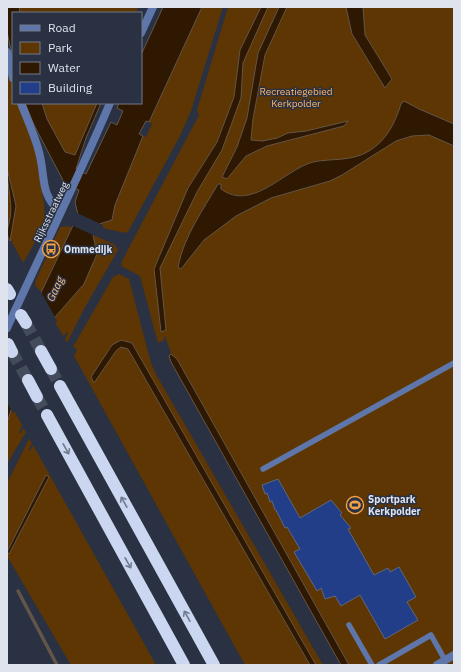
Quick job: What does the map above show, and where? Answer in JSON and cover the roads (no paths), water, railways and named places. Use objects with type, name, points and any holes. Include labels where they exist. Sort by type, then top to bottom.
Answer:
[{"type":"highway","points":[[41,352],[51,369]]},
{"type":"highway","points":[[28,380],[38,397]]},
{"type":"highway","points":[[60,386],[214,665]]},
{"type":"highway","points":[[47,414],[184,665]]},
{"type":"street","points":[[142,31],[153,7]]},
{"type":"street","points":[[7,52],[12,74]]},
{"type":"street","points":[[20,104],[39,152],[45,193],[60,212]]},
{"type":"street","name":"Rijksstraatweg","points":[[7,328],[60,212],[81,171],[110,104]]},
{"type":"street","points":[[437,665],[454,655]]},
{"type":"lane","points":[[264,469],[454,363]]},
{"type":"lane","points":[[350,625],[372,665]]},
{"type":"lane","points":[[379,665],[431,635],[445,660]]},
{"type":"water","points":[[7,7],[19,7],[20,12],[12,12],[12,54],[7,32]]},
{"type":"water","name":"Gaag","points":[[163,7],[202,7],[149,122],[146,121],[139,134],[143,136],[115,205],[112,220],[99,224],[93,235],[97,254],[84,284],[56,316],[11,410],[7,423],[7,364],[78,215],[75,202],[79,190],[66,186],[34,125],[25,104],[42,104],[47,119],[65,152],[75,155],[97,104],[101,104],[86,138],[76,169],[86,174],[111,122],[117,125],[123,111],[117,108],[119,104],[142,104],[142,53]]},
{"type":"water","points":[[261,7],[268,7],[243,63],[241,98],[222,150],[197,192],[160,268],[166,330],[161,332],[154,269],[188,188],[217,142],[234,97],[240,50]]},
{"type":"water","points":[[279,7],[287,7],[265,55],[253,119],[251,140],[262,141],[277,138],[288,133],[306,131],[348,121],[344,126],[267,146],[246,156],[227,179],[222,177],[237,147],[247,118],[258,53]]},
{"type":"water","points":[[346,7],[363,7],[365,35],[392,79],[385,88],[352,34]]},
{"type":"water","points":[[404,101],[454,124],[454,146],[429,135],[412,136],[396,141],[330,181],[271,198],[236,216],[204,240],[181,269],[178,267],[189,234],[218,184],[221,184],[221,189],[233,195],[244,196],[256,193],[302,166],[313,162],[355,157],[369,151],[381,142],[390,130],[401,104]]},
{"type":"water","points":[[7,168],[16,206],[10,241],[7,232],[11,203]]},
{"type":"water","points":[[121,340],[132,343],[316,665],[310,665],[128,349],[121,347],[116,351],[94,383],[91,377],[112,345]]},
{"type":"water","points":[[171,354],[177,359],[349,665],[341,665],[171,362],[169,356]]},
{"type":"water","points":[[46,475],[49,477],[9,554],[7,552]]},
{"type":"waterway","points":[[18,591],[57,665]]},
{"type":"tunnel","points":[[26,323],[41,351]]},
{"type":"tunnel","points":[[12,352],[28,380]]},
{"type":"tunnel","points":[[51,369],[60,386]]},
{"type":"tunnel","points":[[37,397],[47,415]]},
{"type":"place","name":"Ommedijk","points":[[51,249]]},
{"type":"place","name":"Sportpark Kerkpolder","points":[[355,505]]},
{"type":"park label","name":"Recreatiegebied Kerkpolder","points":[[296,96]]}]
